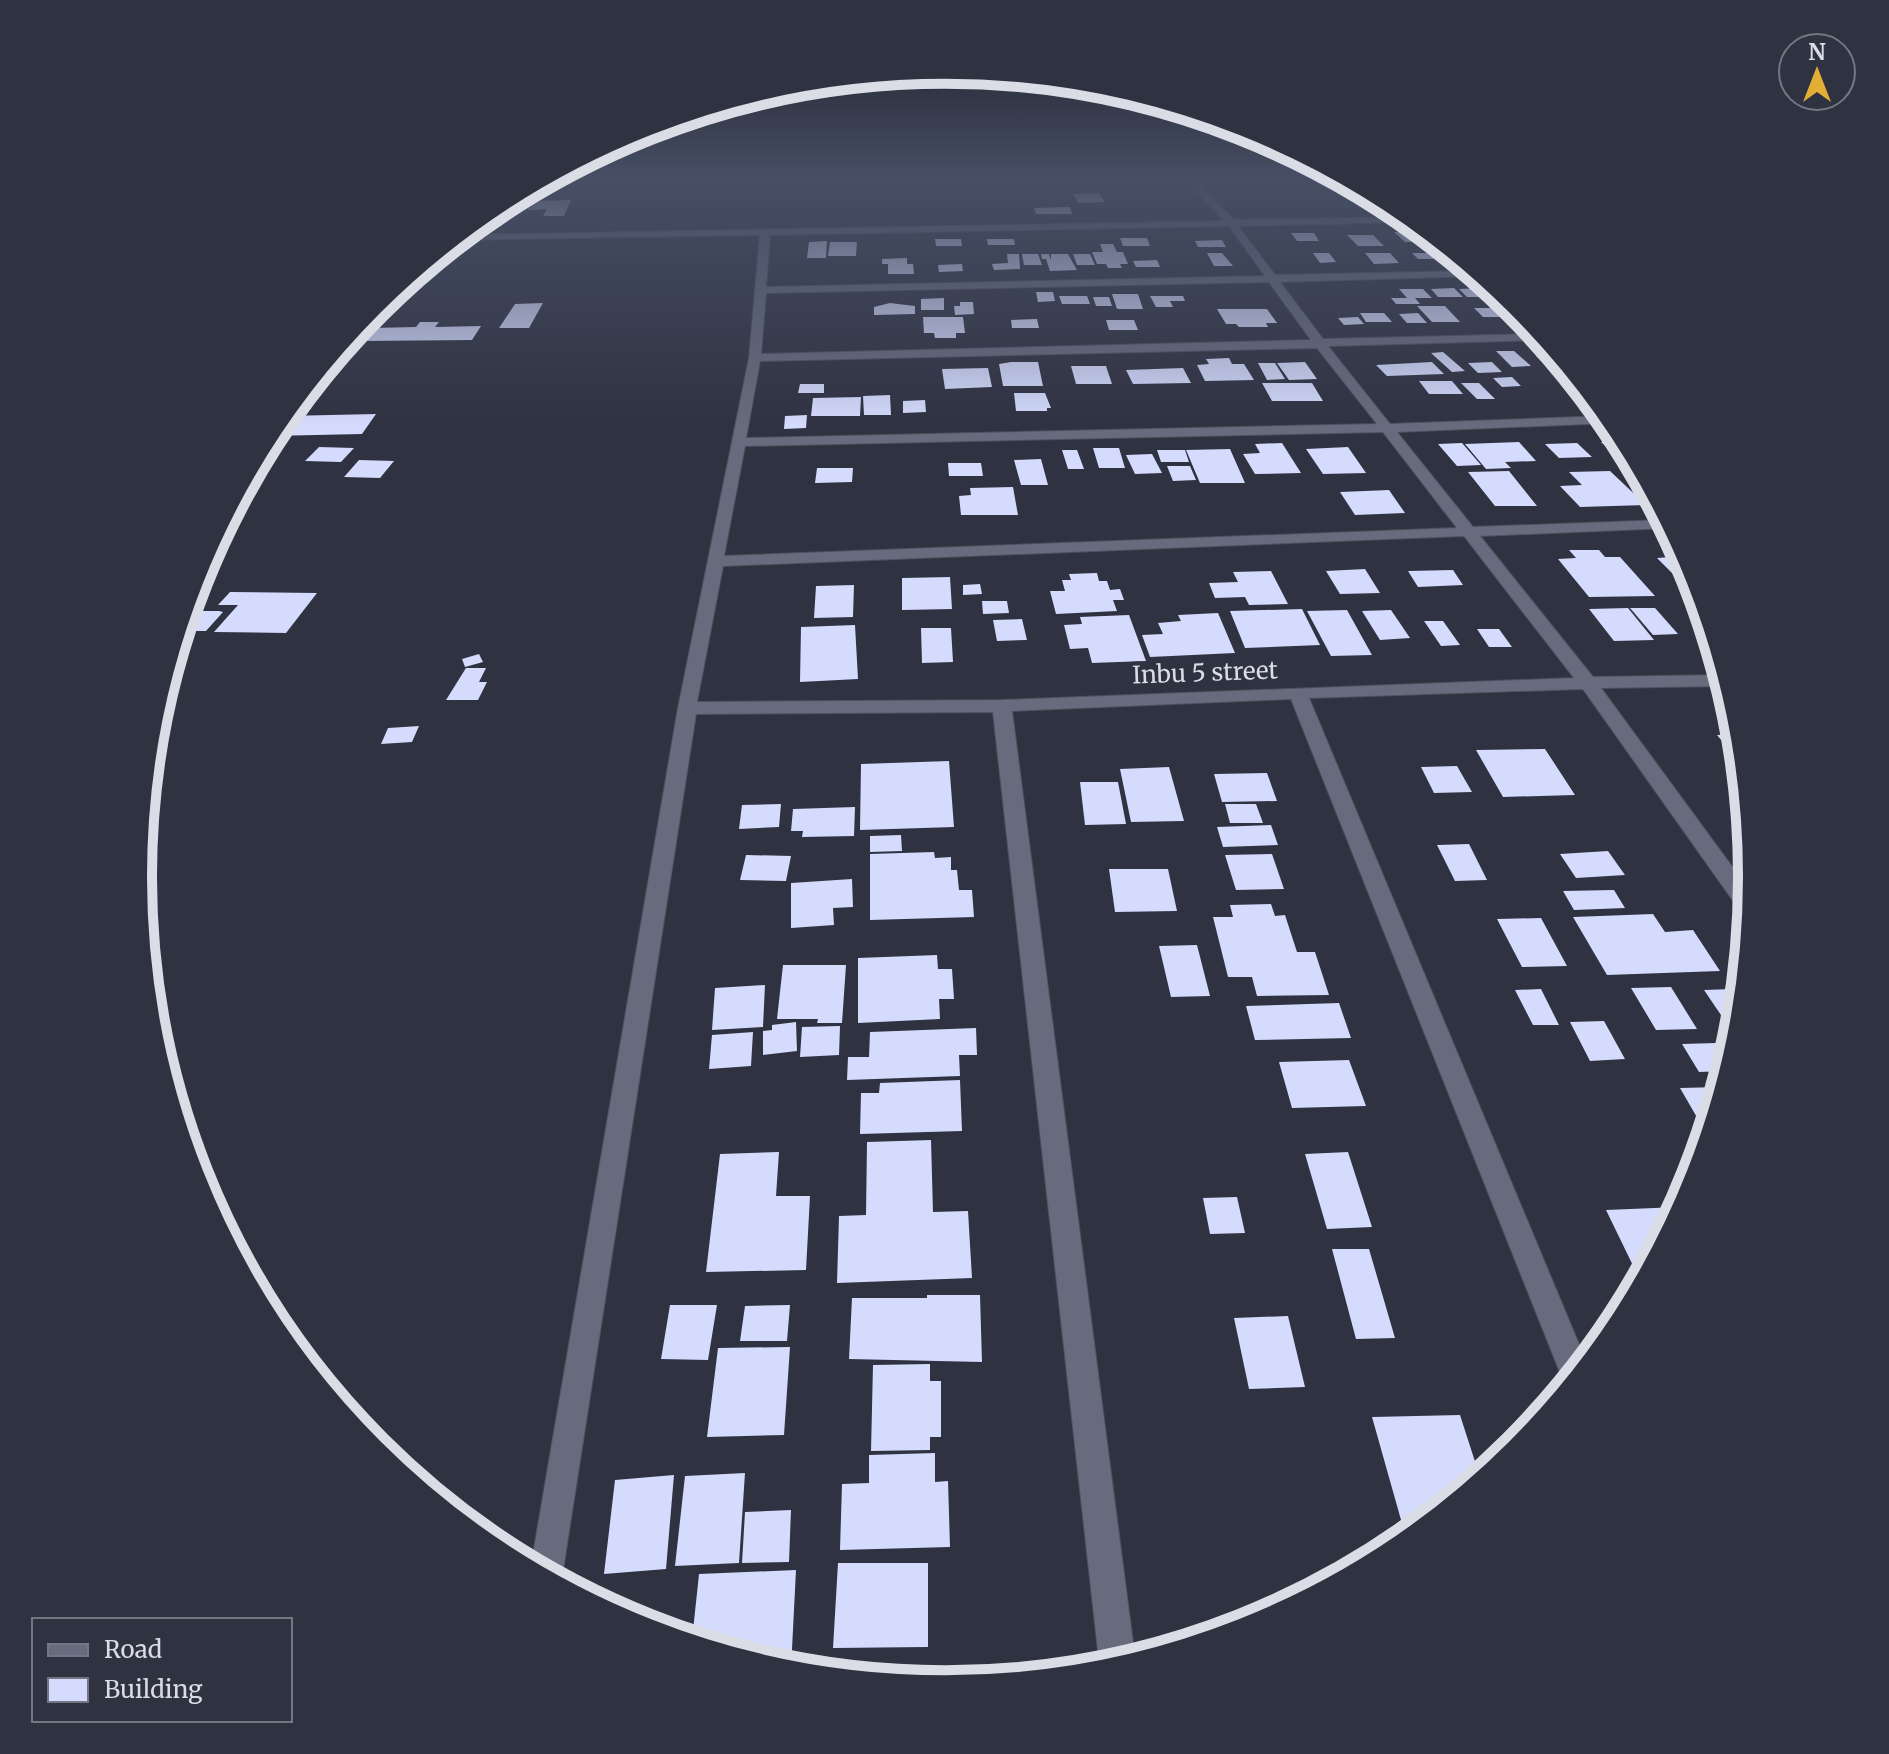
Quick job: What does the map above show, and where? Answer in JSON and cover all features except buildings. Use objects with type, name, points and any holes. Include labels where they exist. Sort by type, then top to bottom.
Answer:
[{"type":"street","points":[[549,1564],[687,708],[755,358],[762,263]]},
{"type":"street","points":[[1261,263],[1321,345],[1588,683],[1737,890]]},
{"type":"street","points":[[760,290],[1459,274]]},
{"type":"street","points":[[755,358],[1525,338]]},
{"type":"street","points":[[739,442],[1593,421]]},
{"type":"street","points":[[717,561],[1655,524]]},
{"type":"street","name":"Inbu 5 street","points":[[687,708],[1002,706],[1712,680]]},
{"type":"street","points":[[1298,693],[1572,1363]]},
{"type":"street","points":[[1002,706],[1115,1651]]}]
